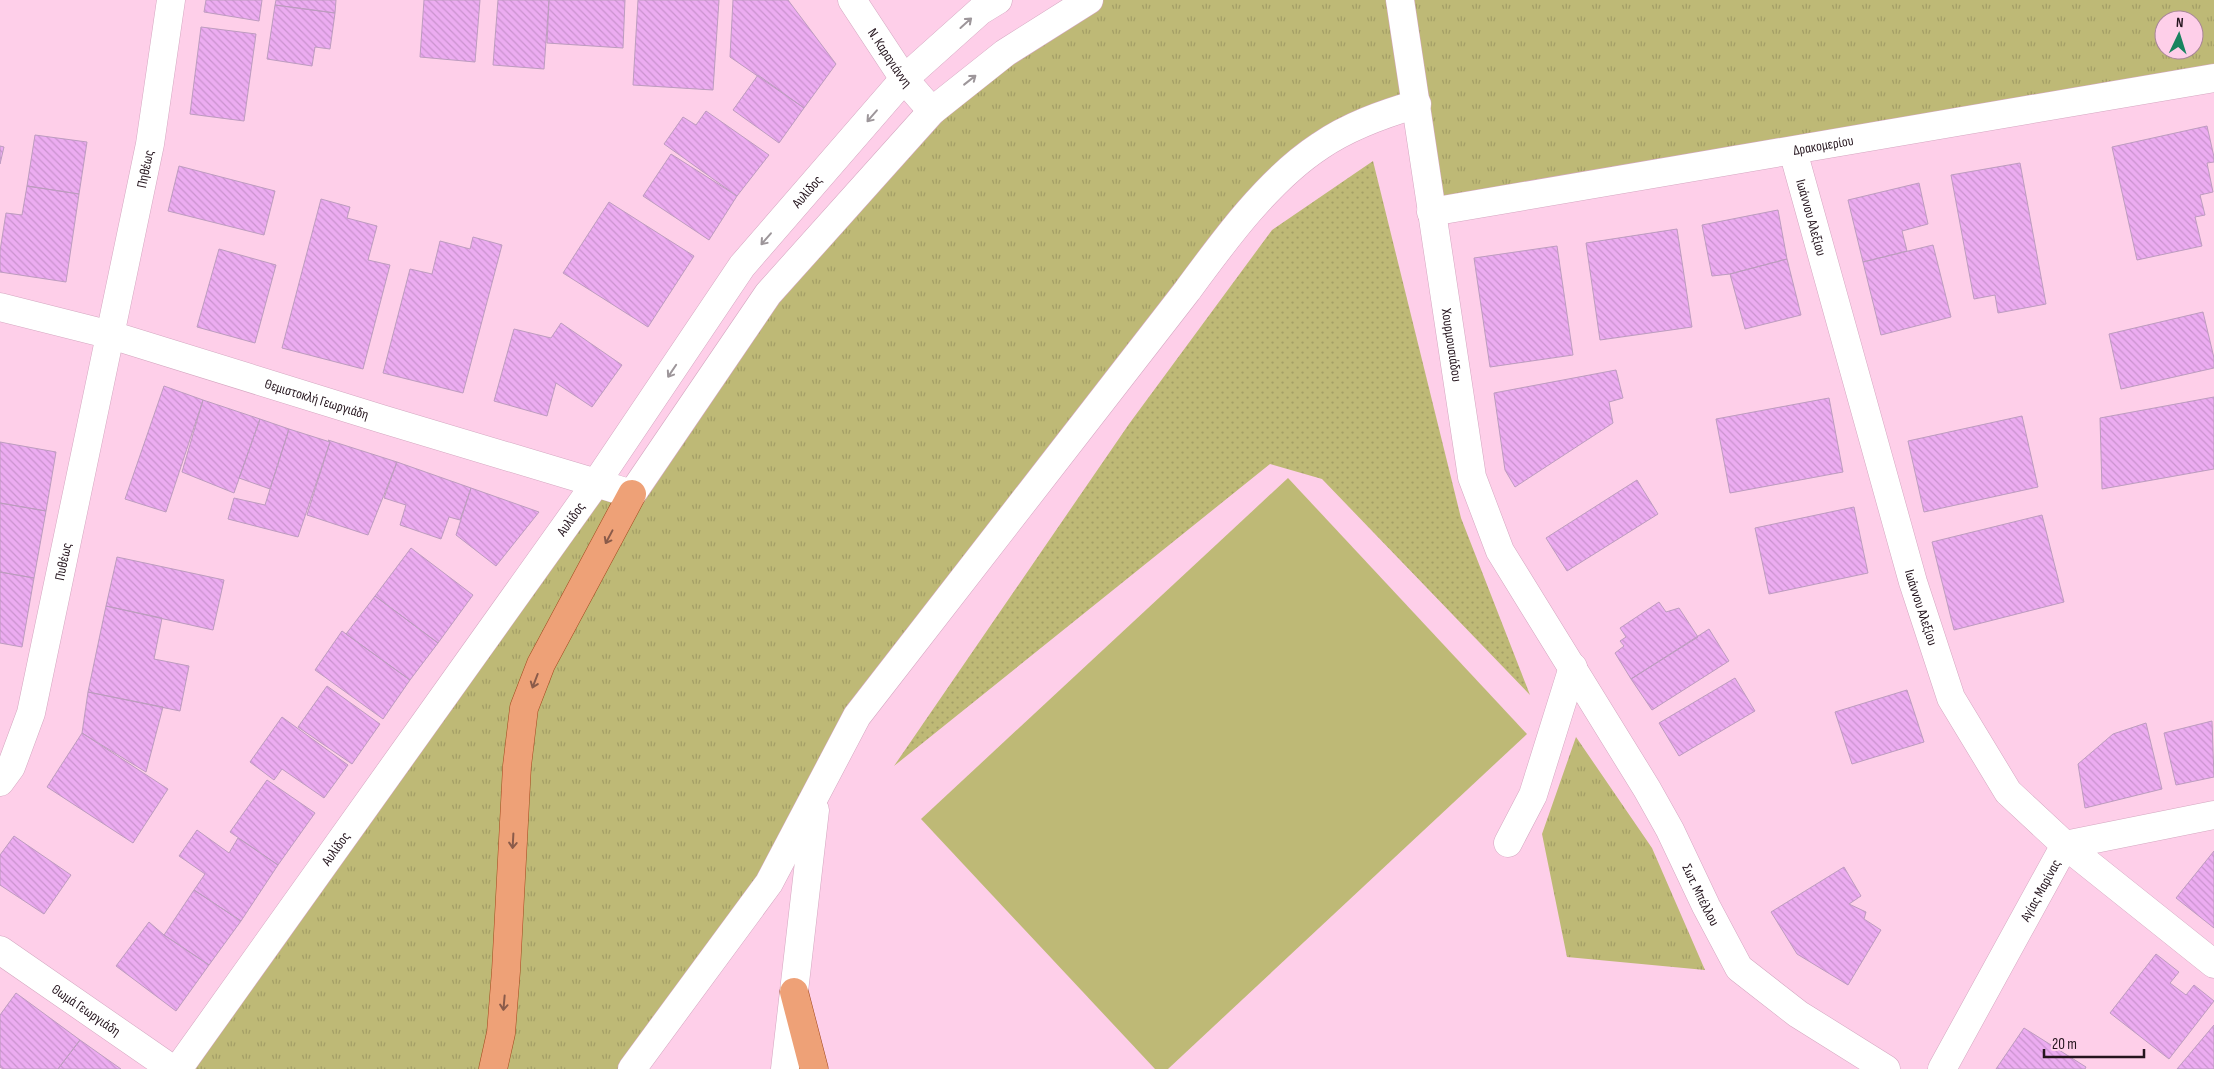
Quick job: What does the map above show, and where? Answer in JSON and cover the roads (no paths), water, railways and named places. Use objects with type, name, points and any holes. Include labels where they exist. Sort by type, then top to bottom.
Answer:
[{"type":"main road","points":[[493,1069],[501,1033],[517,766],[524,708],[542,664],[632,494]]},
{"type":"main road","points":[[794,992],[814,1069]]},
{"type":"street","name":"Πηθέως","points":[[111,334],[150,144],[171,0]]},
{"type":"street","name":"Ν. Καραγιάννη","points":[[852,0],[904,79],[932,111]]},
{"type":"street","name":"Αυλίδος","points":[[178,1069],[596,483],[742,266],[904,79],[980,11],[998,0]]},
{"type":"street","points":[[632,494],[768,294],[932,111],[1005,53],[1088,0]]},
{"type":"street","name":"Χουρμουσιάδου","points":[[1400,0],[1472,477],[1500,551],[1572,667]]},
{"type":"street","name":"Δρακομερίου","points":[[1431,212],[2214,78]]},
{"type":"street","points":[[632,1069],[769,883],[857,716],[1233,230],[1282,178],[1319,146],[1383,114],[1417,104]]},
{"type":"street","name":"Ιωάννου Αλεξίου","points":[[1793,151],[1911,573],[1951,698],[2008,792],[2065,845],[2214,964]]},
{"type":"street","name":"Θεμιστοκλή Γεωργιάδη","points":[[0,307],[111,334],[382,419],[632,494]]},
{"type":"street","name":"Πυθέως","points":[[0,782],[11,767],[30,713],[111,334]]},
{"type":"street","points":[[1508,843],[1533,795],[1572,667]]},
{"type":"street","name":"Σωτ. Μπέλλου","points":[[1572,667],[1670,830],[1706,906],[1739,968],[1798,1014],[1886,1069]]},
{"type":"street","points":[[784,1069],[817,794]]},
{"type":"street","name":"Αγίας Μαρίνας","points":[[1942,1069],[2065,845],[2214,815]]},
{"type":"street","name":"Θωμά Γεωργιάδη","points":[[0,950],[172,1069]]}]
